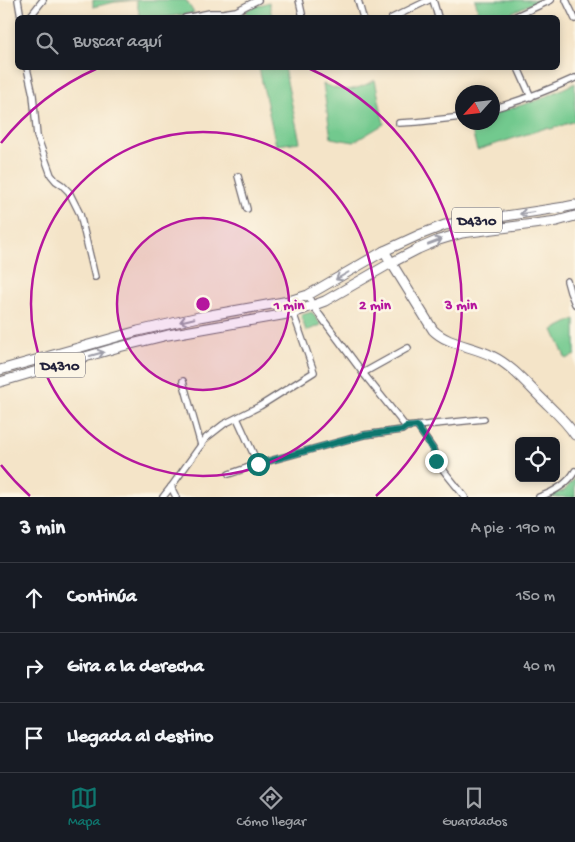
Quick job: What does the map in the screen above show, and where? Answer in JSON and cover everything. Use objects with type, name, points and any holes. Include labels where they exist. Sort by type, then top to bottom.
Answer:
[{"type":"main road","name":"D4310","points":[[0,370],[138,331],[199,317],[289,301],[308,295],[384,252],[445,225],[575,204]]},
{"type":"main road","name":"D4310","points":[[0,382],[119,347],[168,335],[293,312],[313,306],[418,249],[462,233],[557,221],[575,216]]},
{"type":"main road","points":[[384,252],[432,330],[444,339],[491,355],[503,362],[568,425],[575,435]]},
{"type":"street","points":[[18,0],[20,15]]},
{"type":"street","points":[[31,15],[43,0]]},
{"type":"street","points":[[200,15],[236,11],[258,0]]},
{"type":"street","points":[[299,0],[302,15]]},
{"type":"street","points":[[358,0],[362,15]]},
{"type":"street","points":[[398,15],[428,0]]},
{"type":"street","points":[[433,0],[437,15]]},
{"type":"street","points":[[518,15],[551,0]]},
{"type":"street","points":[[566,0],[575,19]]},
{"type":"street","points":[[27,70],[33,95],[37,136],[51,175],[68,192],[80,214],[95,277]]},
{"type":"street","points":[[519,70],[531,97]]},
{"type":"street","points":[[500,107],[531,97],[575,78]]},
{"type":"street","points":[[399,123],[455,118]]},
{"type":"street","points":[[238,176],[247,209]]},
{"type":"street","points":[[567,281],[575,304]]},
{"type":"street","points":[[308,295],[313,306],[406,427]]},
{"type":"street","points":[[163,497],[206,438],[224,424],[260,406],[314,372],[289,301]]},
{"type":"street","points":[[363,373],[408,348]]},
{"type":"street","points":[[183,381],[201,446]]},
{"type":"street","points":[[237,418],[258,464]]},
{"type":"street","points":[[230,474],[258,464],[364,435],[402,430],[406,427],[484,419]]},
{"type":"street","points":[[417,426],[433,449],[436,461],[464,497]]},
{"type":"street","points":[[539,497],[553,492],[572,476],[575,471]]},
{"type":"street","points":[[171,487],[176,497]]},
{"type":"green space","points":[[93,0],[136,0],[93,7]]},
{"type":"green space","points":[[136,0],[186,0],[194,13],[180,15],[140,15]]},
{"type":"green space","points":[[475,0],[539,0],[506,15],[467,15],[478,10]]},
{"type":"green space","points":[[269,2],[272,15],[247,15],[246,10]]},
{"type":"green space","points":[[259,70],[284,70],[300,142],[276,145]]},
{"type":"green space","points":[[375,80],[384,124],[354,142],[331,138],[323,84],[338,89],[350,90]]},
{"type":"green space","points":[[575,83],[575,121],[551,129],[546,128],[477,150],[472,130],[500,130],[500,112],[541,99]]},
{"type":"green space","points":[[312,312],[321,325],[306,331],[301,315]]},
{"type":"green space","points":[[575,319],[575,355],[566,359],[553,330]]},
{"type":"green space","points":[[575,478],[575,497],[540,497],[564,491]]},
{"type":"route","points":[[258,464],[364,435],[417,426],[433,449],[436,461]]}]
